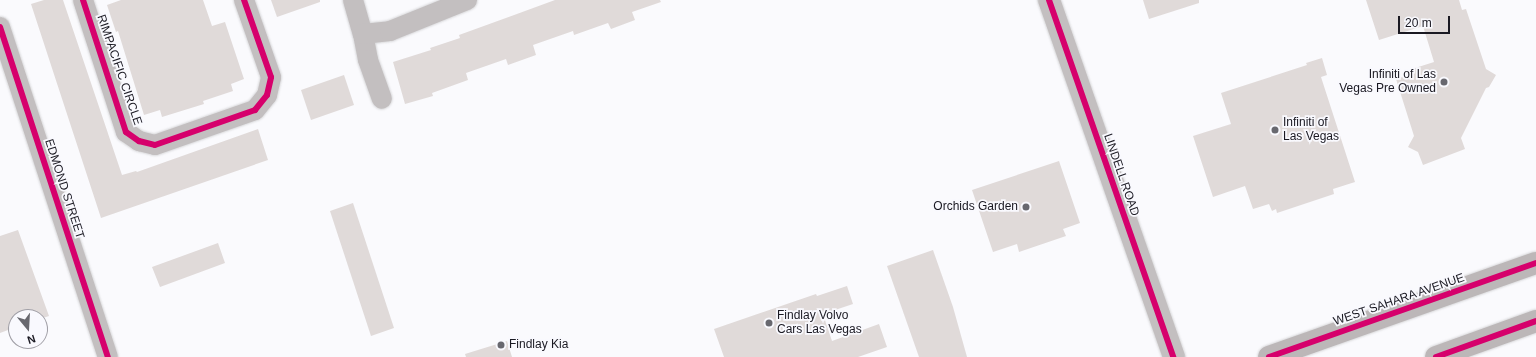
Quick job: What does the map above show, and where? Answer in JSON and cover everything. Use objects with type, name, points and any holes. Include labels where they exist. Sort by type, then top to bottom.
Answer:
[{"type":"main road","name":"WEST SAHARA AVENUE","points":[[1269,357],[1536,263]]},
{"type":"main road","points":[[1436,357],[1536,321]]},
{"type":"street","name":"RIMPACIFIC CIRCLE","points":[[83,0],[126,132],[139,142],[155,145],[255,110],[267,95],[270,77],[244,0]]},
{"type":"street","points":[[353,0],[363,34],[368,60],[382,100]]},
{"type":"street","points":[[363,34],[390,31],[467,0]]},
{"type":"street","name":"LINDELL ROAD","points":[[1049,0],[1173,357]]},
{"type":"street","name":"EDMOND STREET","points":[[0,27],[108,357]]},
{"type":"building","points":[[44,0],[63,0],[122,175],[137,172],[258,129],[268,160],[101,218],[31,4]]},
{"type":"building","points":[[121,0],[203,0],[212,26],[225,22],[244,79],[231,84],[233,91],[203,101],[204,104],[162,117],[160,110],[144,115],[118,31],[116,32],[107,5]]},
{"type":"building","points":[[271,0],[320,0],[320,2],[277,17]]},
{"type":"building","points":[[555,0],[660,0],[661,2],[632,12],[635,20],[611,29],[608,23],[574,35],[573,31],[533,45],[536,55],[508,65],[506,59],[466,73],[468,80],[432,93],[433,96],[405,104],[393,62],[431,50],[430,48],[460,38],[459,35]]},
{"type":"building","points":[[1143,0],[1199,0],[1199,3],[1149,19]]},
{"type":"building","name":"Infiniti of Las Vegas Pre Owned","points":[[1366,0],[1459,0],[1462,10],[1466,9],[1486,69],[1496,75],[1489,87],[1486,88],[1461,138],[1465,149],[1423,165],[1418,152],[1408,147],[1414,136],[1396,79],[1413,74],[1412,69],[1434,62],[1423,26],[1379,40]]},
{"type":"building","name":"Infiniti of Las Vegas","points":[[1322,58],[1327,75],[1321,77],[1355,182],[1333,189],[1334,194],[1277,213],[1276,209],[1272,211],[1269,204],[1253,209],[1245,186],[1213,197],[1193,136],[1231,124],[1221,93],[1307,65],[1306,63]]},
{"type":"building","points":[[344,75],[354,105],[311,120],[301,90]]},
{"type":"building","name":"Orchids Garden","points":[[1059,161],[1080,223],[1063,229],[1066,236],[1019,252],[1017,244],[993,252],[972,190]]},
{"type":"building","points":[[353,203],[394,328],[371,336],[330,211]]},
{"type":"building","points":[[18,230],[46,309],[8,309],[8,330],[0,333],[0,236]]},
{"type":"building","points":[[218,243],[225,263],[160,287],[152,267]]},
{"type":"building","points":[[933,250],[953,307],[967,357],[919,357],[887,266]]},
{"type":"building","points":[[847,286],[853,304],[823,314],[832,341],[879,324],[887,347],[858,357],[724,357],[714,329],[816,294],[817,296]]},
{"type":"building","name":"Findlay Kia","points":[[507,341],[512,357],[466,357],[465,354]]},
{"type":"cycle path","points":[[83,0],[126,132],[139,141],[155,145],[255,110],[267,95],[271,77],[244,0]]},
{"type":"cycle path","points":[[1049,0],[1173,357]]},
{"type":"cycle path","points":[[0,27],[108,357]]},
{"type":"cycle path","points":[[1269,357],[1536,263]]},
{"type":"cycle path","points":[[1436,357],[1536,321]]},
{"type":"place","name":"Infiniti of Las Vegas Pre Owned","points":[[1444,82]]},
{"type":"place","name":"Infiniti of Las Vegas","points":[[1275,130]]},
{"type":"place","name":"Orchids Garden","points":[[1026,207]]},
{"type":"place","name":"Findlay Volvo Cars Las Vegas","points":[[769,323]]},
{"type":"place","name":"Findlay Kia","points":[[501,345]]}]
